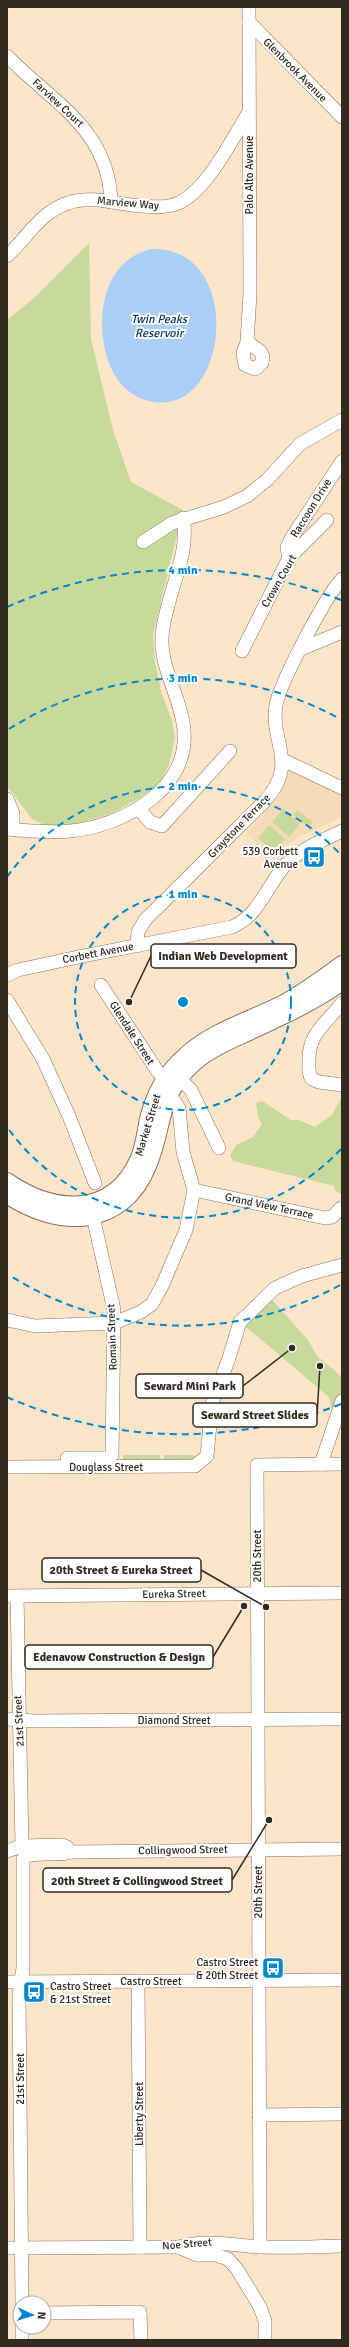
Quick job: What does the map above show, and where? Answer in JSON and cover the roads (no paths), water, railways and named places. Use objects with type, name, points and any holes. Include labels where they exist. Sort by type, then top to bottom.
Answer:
[{"type":"main road","name":"Market Street","points":[[7,1181],[38,1199],[64,1205],[85,1204],[106,1195],[123,1182],[137,1161],[151,1110],[171,1084],[209,1052],[306,1005],[341,973]]},
{"type":"main road","name":"Market Street","points":[[7,1195],[29,1208],[52,1217],[70,1219],[93,1216],[113,1207],[127,1197],[144,1175],[152,1157],[160,1118],[171,1084]]},
{"type":"street","name":"Palo Alto Avenue","points":[[247,342],[250,294],[249,7]]},
{"type":"street","name":"Glenbrook Avenue","points":[[249,22],[342,117]]},
{"type":"street","name":"Farview Court","points":[[7,56],[72,114],[90,134],[108,171],[112,202]]},
{"type":"street","name":"Marview Way","points":[[7,256],[44,216],[57,208],[82,200],[163,207],[176,204],[189,197],[210,174],[249,112]]},
{"type":"street","points":[[143,542],[162,528],[183,518],[219,509],[247,496],[266,480],[300,444],[342,420]]},
{"type":"street","name":"Raccoon Drive","points":[[290,558],[287,546],[342,461]]},
{"type":"street","points":[[7,799],[13,810],[10,829],[72,831],[93,827],[140,808],[172,777],[183,748],[183,720],[164,658],[161,638],[185,539],[183,518]]},
{"type":"street","name":"Crown Court","points":[[242,651],[290,558],[327,520]]},
{"type":"street","name":"Graystone Terrace","points":[[137,946],[138,932],[145,920],[270,796],[280,778],[283,760],[276,715],[277,702],[301,649],[328,596],[342,579]]},
{"type":"street","points":[[301,649],[342,632]]},
{"type":"street","points":[[140,808],[150,822],[162,826],[230,751]]},
{"type":"street","points":[[283,760],[342,788]]},
{"type":"street","name":"Corbett Avenue","points":[[7,975],[18,970],[224,930],[240,924],[254,911],[277,875],[294,857],[342,830]]},
{"type":"street","name":"Glendale Street","points":[[101,985],[158,1072],[171,1084]]},
{"type":"street","points":[[7,1000],[43,1059],[69,1116],[95,1183]]},
{"type":"street","points":[[342,1002],[313,1036],[308,1050],[308,1071],[310,1077],[315,1081],[342,1085]]},
{"type":"street","points":[[171,1084],[191,1090],[219,1148]]},
{"type":"street","points":[[9,1318],[49,1326],[114,1323],[141,1312],[152,1304],[162,1286],[186,1230],[194,1190],[183,1152],[179,1108],[171,1084]]},
{"type":"street","name":"Grand View Terrace","points":[[194,1190],[325,1218],[332,1217],[341,1208]]},
{"type":"street","name":"Romain Street","points":[[93,1216],[114,1310],[112,1455],[108,1458]]},
{"type":"street","name":"Douglass Street","points":[[7,1467],[195,1466],[203,1461],[207,1456],[212,1403],[228,1361],[240,1322],[275,1288],[302,1276],[342,1265]]},
{"type":"street","points":[[342,1401],[321,1464],[342,1464]]},
{"type":"street","name":"Douglass Street","points":[[7,1459],[108,1458]]},
{"type":"street","name":"20th Street","points":[[260,2247],[257,1465],[321,1464]]},
{"type":"street","name":"Eureka Street","points":[[12,1596],[342,1593]]},
{"type":"street","name":"21st Street","points":[[12,1596],[13,1719],[23,1851],[23,1968],[19,1996],[22,2295]]},
{"type":"street","name":"Diamond Street","points":[[13,1719],[33,1721],[342,1719]]},
{"type":"street","name":"Collingwood Street","points":[[7,1851],[23,1851],[62,1845],[72,1852],[342,1849]]},
{"type":"street","name":"Castro Street","points":[[7,1982],[342,1980]]},
{"type":"street","name":"Liberty Street","points":[[138,1981],[140,2247]]},
{"type":"street","points":[[259,2115],[342,2114]]},
{"type":"street","name":"Noe Street","points":[[7,2248],[178,2247],[197,2242],[224,2242],[260,2247],[342,2246]]},
{"type":"street","points":[[178,2247],[197,2255],[216,2255],[228,2260],[237,2269],[260,2307],[265,2321],[265,2340]]},
{"type":"street","points":[[52,2314],[140,2312],[141,2340]]},
{"type":"water","name":"Twin Peaks Reservoir","points":[[152,249],[182,256],[203,275],[214,301],[216,332],[210,361],[197,385],[176,400],[149,401],[128,391],[113,372],[106,355],[103,337],[102,318],[105,299],[111,282],[121,267],[134,256]]},
{"type":"place","name":"539 Corbett Avenue","points":[[314,857]]},
{"type":"place","name":"Indian Web Development","points":[[129,1002]]},
{"type":"place","name":"Seward Mini Park","points":[[292,1348]]},
{"type":"place","name":"Seward Street Slides","points":[[320,1366]]},
{"type":"place","name":"Edenavow Construction & Design","points":[[244,1606]]},
{"type":"place","name":"20th Street & Eureka Street","points":[[266,1607]]},
{"type":"place","name":"20th Street & Collingwood Street","points":[[269,1820]]},
{"type":"place","name":"Castro Street & 20th Street","points":[[273,1968]]},
{"type":"place","name":"Castro Street & 21st Street","points":[[34,1992]]}]
